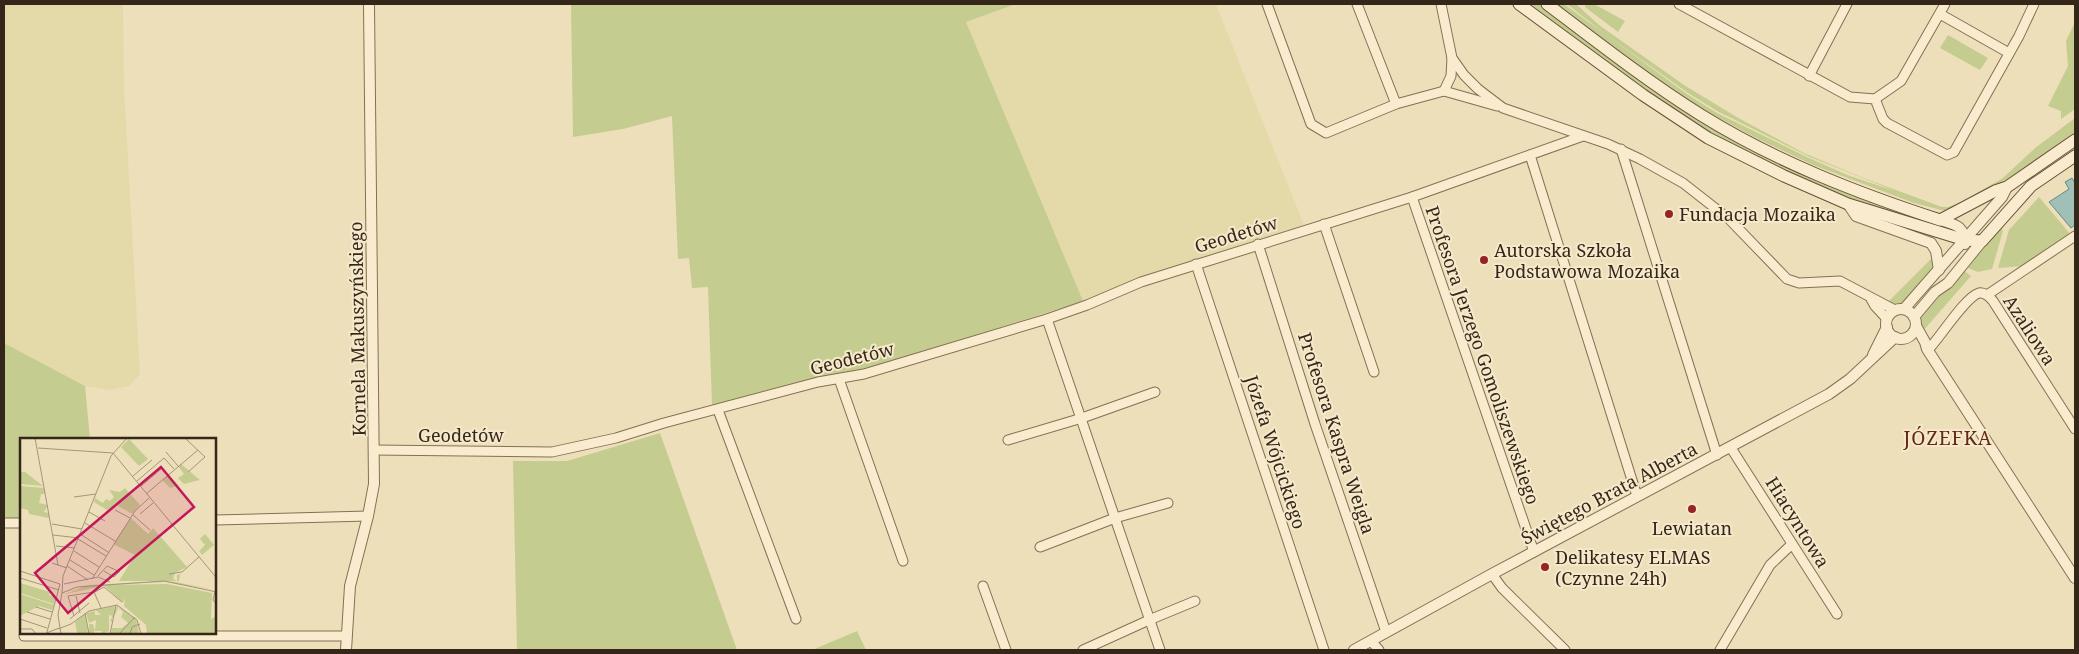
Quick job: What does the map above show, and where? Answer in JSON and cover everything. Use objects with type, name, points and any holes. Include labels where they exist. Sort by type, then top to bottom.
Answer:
[{"type":"main road","points":[[1519,4],[1642,96],[1708,138],[1784,176],[1848,204],[1965,240],[1982,241],[2031,186],[2075,156]]},
{"type":"main road","points":[[1547,4],[1652,82],[1701,115],[1743,139],[1821,177],[1880,201],[1940,220],[1995,190],[2007,188],[2075,140]]},
{"type":"street","name":"Kornela Makuszyńskiego","points":[[346,650],[350,586],[373,490],[369,4]]},
{"type":"street","points":[[1267,4],[1311,124],[1326,133],[1396,104],[1444,90],[1621,149],[1666,173],[1698,193],[1729,219],[1787,279],[1799,283],[1840,281],[1871,298],[1910,312],[1927,349],[2075,578]]},
{"type":"street","points":[[1357,4],[1396,104]]},
{"type":"street","points":[[1441,4],[1452,58],[1451,76],[1444,90]]},
{"type":"street","points":[[1679,4],[1850,97],[1875,98],[1901,81],[1945,4]]},
{"type":"street","points":[[1809,76],[1847,4]]},
{"type":"street","points":[[1875,98],[1883,119],[1887,123],[1943,154],[1950,155],[1954,152],[2027,21],[2034,4]]},
{"type":"street","points":[[1940,14],[2009,53]]},
{"type":"street","points":[[1452,58],[1464,75],[1502,108]]},
{"type":"street","name":"Geodetów","points":[[374,450],[552,452],[616,438],[664,423],[818,382],[839,379],[897,364],[1048,319],[1141,282],[1412,197],[1583,136]]},
{"type":"street","points":[[1621,149],[1717,455]]},
{"type":"street","points":[[1530,155],[1637,496]]},
{"type":"street","points":[[1887,323],[1939,270],[2002,197],[2007,188]]},
{"type":"street","name":"Profesora Jerzego Gomoliszewskiego","points":[[1412,197],[1534,552]]},
{"type":"street","points":[[1848,204],[1856,216],[1931,243],[1936,251],[1939,270]]},
{"type":"street","points":[[1907,337],[1914,331],[1915,321],[1935,292],[1941,278],[1963,253],[1965,240],[1960,227],[1940,220]]},
{"type":"street","points":[[1324,224],[1374,372]]},
{"type":"street","points":[[1987,295],[2075,236]]},
{"type":"street","points":[[1935,292],[1948,283],[1982,241]]},
{"type":"street","name":"Profesora Kaspra Weigla","points":[[1258,244],[1315,424],[1386,632]]},
{"type":"street","name":"Józefa Wójcickiego","points":[[1196,264],[1324,650]]},
{"type":"street","name":"Azaliowa","points":[[1927,349],[1973,297],[1981,293],[1987,295],[2075,429]]},
{"type":"street","points":[[1871,298],[1895,337],[1907,337],[1927,349]]},
{"type":"street","points":[[1048,319],[1160,650]]},
{"type":"street","name":"Świętego Brata Alberta","points":[[1873,356],[1887,323]]},
{"type":"street","name":"Świętego Brata Alberta","points":[[1354,650],[1829,394],[1850,379],[1895,337]]},
{"type":"street","points":[[839,379],[903,561]]},
{"type":"street","points":[[1008,440],[1082,418],[1155,392]]},
{"type":"street","points":[[718,410],[796,619]]},
{"type":"street","name":"Hiacyntowa","points":[[1731,448],[1837,614]]},
{"type":"street","points":[[1040,547],[1115,518],[1168,503]]},
{"type":"street","points":[[216,520],[368,516]]},
{"type":"street","points":[[4,523],[20,523]]},
{"type":"street","points":[[1720,650],[1770,565],[1792,544]]},
{"type":"street","points":[[1492,574],[1502,588],[1565,650]]},
{"type":"street","points":[[983,586],[1006,650]]},
{"type":"street","points":[[1083,650],[1195,601]]},
{"type":"street","points":[[24,636],[346,636]]},
{"type":"street","points":[[1371,641],[1379,650]]},
{"type":"shaded area","points":[[4,4],[123,4],[124,88],[140,374],[129,386],[110,390],[85,386],[4,343]]},
{"type":"shaded area","points":[[1016,4],[1216,4],[1304,225],[1157,272],[1083,301],[966,22]]},
{"type":"green space","points":[[571,4],[1016,4],[966,22],[1083,301],[899,360],[712,406],[708,287],[692,288],[689,258],[678,259],[672,116],[623,129],[573,137]]},
{"type":"green space","points":[[1527,4],[1539,4],[1592,44],[1698,118],[1952,228],[1950,231],[1850,198],[1722,141],[1683,118]]},
{"type":"green space","points":[[1554,4],[1564,4],[1605,34],[1567,4],[1576,4],[1599,25],[1684,85],[1740,119],[1804,153],[1861,177],[1942,207],[1959,203],[1961,206],[1945,211],[1914,203],[1813,165],[1758,139],[1672,91]],"holes":[[[1605,34],[1688,93],[1717,111],[1810,157],[1895,191],[1850,176],[1717,113],[1687,94]]]},
{"type":"green space","points":[[1586,4],[1594,4],[1625,21],[1618,32],[1585,7]]},
{"type":"green space","points":[[2075,22],[2075,109],[2061,119],[2061,111],[2048,106],[2068,66],[2066,41]]},
{"type":"green space","points":[[1948,35],[1988,58],[1980,70],[1940,48]]},
{"type":"green space","points":[[2075,118],[2075,133],[2016,174],[1971,200],[1970,197],[2003,178],[2035,148]]},
{"type":"green space","points":[[2039,197],[2071,235],[2024,266],[1998,268],[2009,230]]},
{"type":"green space","points":[[2000,226],[2003,231],[1992,269],[1978,272],[1968,268]]},
{"type":"green space","points":[[1934,258],[1931,273],[1906,302],[1897,305],[1887,303],[1930,260]]},
{"type":"green space","points":[[1963,270],[1971,276],[1922,332],[1920,321],[1922,312]]},
{"type":"green space","points":[[4,343],[85,386],[90,438],[20,438],[20,523],[4,523]]},
{"type":"green space","points":[[660,433],[737,650],[517,650],[513,461],[567,461]]},
{"type":"green space","points":[[857,631],[866,650],[812,650]]},
{"type":"water","points":[[2072,178],[2075,183],[2075,225],[2071,228],[2049,202],[2069,189],[2065,182]]},
{"type":"place","name":"Fundacja Mozaika","points":[[1669,214]]},
{"type":"place","name":"Autorska Szkoła Podstawowa Mozaika","points":[[1484,260]]},
{"type":"place","name":"Lewiatan","points":[[1692,509]]},
{"type":"place","name":"Delikatesy ELMAS (Czynne 24h)","points":[[1545,567]]},
{"type":"district","name":"JÓZEFKA","points":[[1948,438]]}]
